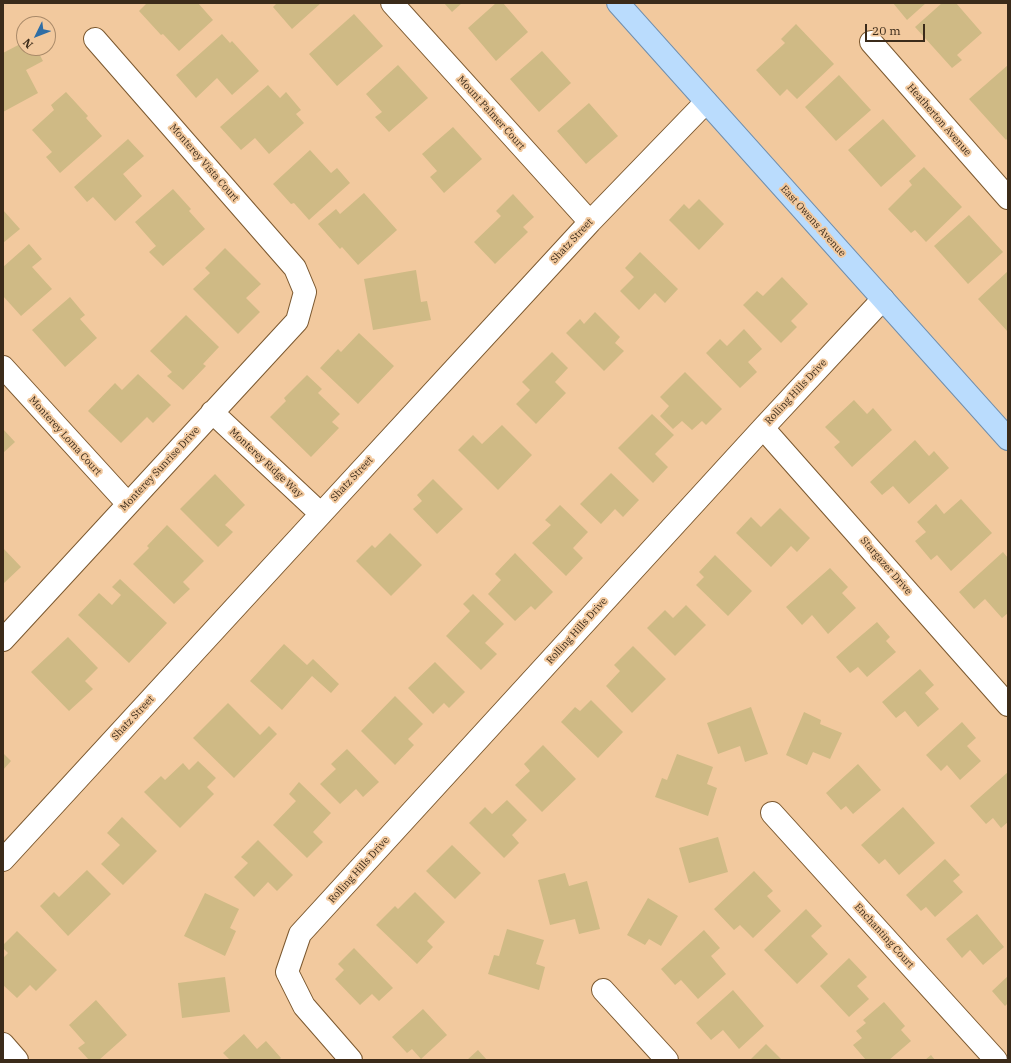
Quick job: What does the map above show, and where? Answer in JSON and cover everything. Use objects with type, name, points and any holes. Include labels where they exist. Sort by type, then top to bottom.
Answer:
[{"type":"main road","name":"East Owens Avenue","points":[[618,3],[1008,439]]},
{"type":"street","name":"Mount Palmer Court","points":[[392,3],[590,222]]},
{"type":"street","name":"Monterey Vista Court","points":[[95,39],[295,268],[305,292]]},
{"type":"street","name":"Heatherton Avenue","points":[[871,42],[1005,187]]},
{"type":"street","name":"Shatz Street","points":[[3,860],[590,222],[706,102]]},
{"type":"street","name":"Monterey Sunrise Drive","points":[[3,640],[296,321],[305,292]]},
{"type":"street","name":"Rolling Hills Drive","points":[[351,1060],[304,1006],[287,972],[300,934],[883,299]]},
{"type":"street","name":"Monterey Loma Court","points":[[3,368],[128,504]]},
{"type":"street","name":"Monterey Ridge Way","points":[[212,412],[321,514]]},
{"type":"street","name":"Stargazer Drive","points":[[763,428],[1008,705]]},
{"type":"street","name":"Enchanting Court","points":[[772,813],[996,1060]]},
{"type":"street","points":[[603,990],[667,1060]]},
{"type":"street","points":[[3,1044],[17,1060]]},
{"type":"building","points":[[147,3],[198,3],[213,20],[179,51],[163,34],[161,35],[139,11]]},
{"type":"building","points":[[277,3],[321,3],[292,29],[273,7]]},
{"type":"building","points":[[444,3],[462,3],[452,12]]},
{"type":"building","points":[[496,3],[503,3],[528,32],[496,61],[468,28]]},
{"type":"building","points":[[893,3],[926,3],[907,20]]},
{"type":"building","points":[[942,3],[956,3],[982,33],[957,55],[962,60],[952,68],[915,27]]},
{"type":"building","points":[[354,14],[383,46],[337,86],[309,54]]},
{"type":"building","points":[[796,24],[834,64],[797,99],[787,89],[780,96],[756,70],[785,43],[781,39]]},
{"type":"building","points":[[222,34],[230,43],[232,41],[259,71],[232,95],[217,78],[196,98],[176,75]]},
{"type":"building","points":[[16,46],[16,56],[40,56],[43,61],[26,70],[38,93],[3,112],[3,53]]},
{"type":"building","points":[[542,51],[571,83],[539,112],[510,79]]},
{"type":"building","points":[[398,65],[428,98],[389,132],[375,117],[382,112],[366,94]]},
{"type":"building","points":[[1008,65],[1008,138],[1006,140],[969,99]]},
{"type":"building","points":[[839,75],[871,110],[836,141],[805,107]]},
{"type":"building","points":[[268,85],[280,98],[286,92],[301,110],[296,114],[304,123],[269,154],[255,138],[241,150],[220,127]]},
{"type":"building","points":[[66,92],[88,116],[86,118],[102,136],[60,173],[46,157],[52,152],[32,130],[54,110],[51,105]]},
{"type":"building","points":[[589,103],[618,136],[586,164],[557,131]]},
{"type":"building","points":[[883,119],[916,156],[881,187],[848,150]]},
{"type":"building","points":[[453,127],[482,159],[444,193],[430,177],[437,171],[422,154]]},
{"type":"building","points":[[128,139],[144,156],[123,174],[142,196],[115,221],[93,197],[87,202],[74,187]]},
{"type":"building","points":[[310,150],[331,173],[337,168],[350,183],[309,220],[294,203],[291,204],[273,184]]},
{"type":"building","points":[[924,167],[962,207],[926,242],[915,230],[911,233],[888,209],[912,185],[909,181]]},
{"type":"building","points":[[173,189],[191,209],[189,211],[205,229],[163,266],[149,252],[156,246],[135,222]]},
{"type":"building","points":[[364,193],[397,230],[358,265],[342,247],[340,249],[318,224],[336,209],[340,214]]},
{"type":"building","points":[[513,194],[534,217],[523,227],[528,232],[495,264],[474,242],[501,216],[496,211]]},
{"type":"building","points":[[699,199],[724,224],[699,250],[669,220],[684,204],[689,209]]},
{"type":"building","points":[[3,210],[20,229],[3,243]]},
{"type":"building","points":[[969,215],[1003,252],[968,284],[934,246]]},
{"type":"building","points":[[29,244],[42,259],[32,267],[52,289],[21,316],[3,296],[3,267]]},
{"type":"building","points":[[225,248],[261,284],[246,298],[260,312],[238,334],[193,289],[210,273],[205,268]]},
{"type":"building","points":[[640,252],[678,289],[665,303],[655,293],[639,310],[620,291],[634,277],[625,268]]},
{"type":"building","points":[[416,270],[421,302],[427,301],[431,320],[373,330],[364,279]]},
{"type":"building","points":[[1008,271],[1008,332],[978,299]]},
{"type":"building","points":[[782,277],[808,304],[791,321],[797,327],[781,343],[743,305],[757,291],[763,296]]},
{"type":"building","points":[[70,297],[85,315],[80,319],[97,338],[65,367],[32,330]]},
{"type":"building","points":[[595,312],[620,337],[615,343],[624,351],[604,371],[566,333],[580,319],[584,324]]},
{"type":"building","points":[[186,315],[219,347],[203,364],[206,366],[183,390],[167,376],[172,372],[150,351]]},
{"type":"building","points":[[744,329],[762,349],[748,362],[757,372],[740,388],[706,353],[720,339],[727,346]]},
{"type":"building","points":[[359,333],[394,366],[358,404],[320,368],[338,349],[341,352]]},
{"type":"building","points":[[552,352],[568,368],[555,382],[566,393],[536,424],[516,404],[530,390],[522,382]]},
{"type":"building","points":[[685,372],[722,409],[706,425],[702,421],[692,430],[682,421],[673,429],[660,416],[669,406],[660,397]]},
{"type":"building","points":[[138,374],[171,405],[153,423],[147,417],[121,443],[88,411],[115,383],[122,390]]},
{"type":"building","points":[[307,375],[322,389],[318,393],[340,414],[332,422],[339,428],[311,457],[270,417],[286,401],[284,398]]},
{"type":"building","points":[[854,400],[867,414],[873,408],[892,430],[852,467],[834,447],[840,442],[825,427]]},
{"type":"building","points":[[652,414],[674,435],[655,454],[668,467],[653,483],[618,448]]},
{"type":"building","points":[[502,425],[532,455],[498,490],[458,450],[473,435],[482,444]]},
{"type":"building","points":[[3,429],[15,442],[3,453]]},
{"type":"building","points":[[915,440],[929,456],[934,451],[949,468],[909,504],[893,486],[882,495],[870,482]]},
{"type":"building","points":[[611,473],[639,500],[623,517],[615,509],[601,524],[580,504]]},
{"type":"building","points":[[215,474],[245,505],[225,525],[233,532],[218,547],[180,509]]},
{"type":"building","points":[[433,479],[463,509],[437,534],[413,509],[422,501],[417,495]]},
{"type":"building","points":[[961,499],[992,533],[951,571],[937,555],[931,560],[915,541],[926,532],[917,522],[936,504],[944,514]]},
{"type":"building","points":[[560,505],[588,532],[573,548],[583,558],[566,576],[532,543],[551,525],[545,520]]},
{"type":"building","points":[[780,508],[810,538],[797,552],[791,546],[771,567],[736,533],[751,517],[761,527]]},
{"type":"building","points":[[167,525],[204,561],[183,582],[190,589],[174,604],[133,564],[149,548],[147,546]]},
{"type":"building","points":[[390,533],[422,565],[391,596],[356,561],[372,545],[375,548]]},
{"type":"building","points":[[3,548],[21,567],[3,584]]},
{"type":"building","points":[[1003,552],[1008,558],[1008,613],[1002,618],[985,599],[974,609],[959,592]]},
{"type":"building","points":[[515,553],[553,592],[535,610],[531,606],[515,621],[488,594],[501,580],[495,574]]},
{"type":"building","points":[[715,555],[752,591],[728,616],[696,585],[704,577],[699,572]]},
{"type":"building","points":[[830,568],[848,587],[842,593],[856,608],[828,634],[812,615],[802,625],[786,607]]},
{"type":"building","points":[[120,579],[167,623],[129,663],[78,615],[99,593],[112,605],[121,595],[112,587]]},
{"type":"building","points":[[473,594],[504,624],[485,643],[497,654],[481,670],[446,636],[470,611],[463,604]]},
{"type":"building","points":[[686,605],[706,625],[675,656],[647,628],[665,610],[673,618]]},
{"type":"building","points":[[877,622],[890,637],[886,641],[896,652],[867,677],[858,667],[850,673],[836,657]]},
{"type":"building","points":[[68,637],[98,668],[85,681],[93,689],[69,711],[31,672]]},
{"type":"building","points":[[284,644],[307,665],[313,659],[339,684],[331,693],[312,676],[282,710],[250,681]]},
{"type":"building","points":[[633,646],[666,679],[632,713],[606,686],[620,671],[614,665]]},
{"type":"building","points":[[435,662],[465,692],[449,708],[444,703],[433,714],[408,688]]},
{"type":"building","points":[[920,669],[934,685],[925,693],[939,709],[918,727],[905,711],[896,718],[882,702]]},
{"type":"building","points":[[395,696],[423,724],[408,739],[414,745],[395,765],[361,731]]},
{"type":"building","points":[[591,700],[623,732],[598,758],[561,722],[575,707],[580,711]]},
{"type":"building","points":[[228,703],[260,735],[269,726],[277,734],[234,778],[193,738]]},
{"type":"building","points":[[751,707],[768,754],[745,762],[740,746],[718,754],[707,723]]},
{"type":"building","points":[[804,712],[821,720],[820,724],[842,733],[830,759],[813,752],[807,765],[786,755]]},
{"type":"building","points":[[962,722],[976,738],[967,746],[981,761],[960,780],[947,765],[941,771],[926,755]]},
{"type":"building","points":[[543,745],[576,779],[542,812],[515,785],[530,771],[524,764]]},
{"type":"building","points":[[347,749],[379,782],[363,797],[356,789],[340,804],[320,784],[336,769],[331,764]]},
{"type":"building","points":[[3,753],[11,761],[3,770]]},
{"type":"building","points":[[677,754],[713,767],[707,784],[717,788],[708,816],[655,797],[662,778],[667,780]]},
{"type":"building","points":[[198,761],[216,778],[207,787],[214,794],[180,828],[144,792],[161,776],[165,780],[183,763],[189,770]]},
{"type":"building","points":[[858,764],[881,790],[853,814],[846,806],[841,810],[826,793]]},
{"type":"building","points":[[1008,772],[1008,822],[1001,828],[993,818],[986,824],[970,806]]},
{"type":"building","points":[[299,782],[331,813],[313,832],[323,842],[307,858],[273,825],[296,801],[289,794]]},
{"type":"building","points":[[507,800],[527,820],[512,835],[519,843],[504,858],[469,823],[485,807],[492,814]]},
{"type":"building","points":[[903,807],[935,843],[899,875],[885,859],[879,864],[861,845]]},
{"type":"building","points":[[122,817],[157,851],[123,885],[101,864],[120,845],[107,833]]},
{"type":"building","points":[[718,837],[728,872],[689,883],[679,848]]},
{"type":"building","points":[[258,840],[293,875],[277,891],[268,882],[254,897],[234,877],[248,863],[241,857]]},
{"type":"building","points":[[452,845],[481,873],[455,899],[426,871]]},
{"type":"building","points":[[945,859],[960,875],[953,881],[963,892],[935,917],[926,907],[921,911],[906,895]]},
{"type":"building","points":[[87,870],[111,894],[68,936],[40,906],[54,892],[59,897]]},
{"type":"building","points":[[754,871],[773,891],[767,896],[781,911],[753,938],[740,925],[734,930],[714,909]]},
{"type":"building","points":[[565,873],[569,886],[587,881],[600,929],[579,934],[575,919],[550,925],[538,880]]},
{"type":"building","points":[[415,892],[445,922],[427,941],[433,947],[417,964],[376,925],[395,906],[398,909]]},
{"type":"building","points":[[205,893],[239,909],[230,928],[236,931],[225,956],[184,936]]},
{"type":"building","points":[[648,898],[678,916],[661,946],[649,939],[645,945],[627,935]]},
{"type":"building","points":[[806,909],[822,926],[811,936],[828,954],[797,984],[764,950]]},
{"type":"building","points":[[977,914],[1004,947],[983,965],[970,950],[962,958],[946,939]]},
{"type":"building","points":[[507,929],[544,940],[536,964],[545,967],[539,990],[488,974],[494,955],[499,956]]},
{"type":"building","points":[[704,930],[720,948],[711,956],[726,974],[698,999],[681,980],[675,985],[661,969]]},
{"type":"building","points":[[17,931],[57,970],[36,991],[30,985],[17,998],[3,985],[3,958],[8,953],[3,948],[3,945]]},
{"type":"building","points":[[354,948],[393,988],[379,1001],[372,994],[360,1005],[335,979],[344,970],[338,964]]},
{"type":"building","points":[[849,958],[867,977],[857,986],[869,999],[849,1017],[820,986]]},
{"type":"building","points":[[1008,976],[1008,1003],[1005,1006],[992,991]]},
{"type":"building","points":[[225,977],[230,1012],[182,1018],[178,983]]},
{"type":"building","points":[[733,990],[764,1026],[739,1049],[723,1030],[711,1040],[696,1023]]},
{"type":"building","points":[[96,1000],[127,1035],[99,1060],[89,1060],[78,1048],[85,1043],[69,1025]]},
{"type":"building","points":[[884,1002],[905,1026],[901,1030],[911,1041],[889,1060],[866,1060],[853,1045],[862,1038],[856,1031],[866,1023],[863,1020]]},
{"type":"building","points":[[423,1009],[447,1035],[421,1059],[412,1049],[407,1053],[392,1037]]},
{"type":"building","points":[[244,1034],[257,1049],[266,1041],[281,1058],[279,1060],[230,1060],[223,1053]]},
{"type":"building","points":[[766,1044],[782,1060],[750,1060]]},
{"type":"building","points":[[478,1050],[487,1060],[467,1060]]},
{"type":"building","points":[[931,1055],[935,1060],[925,1060]]}]
